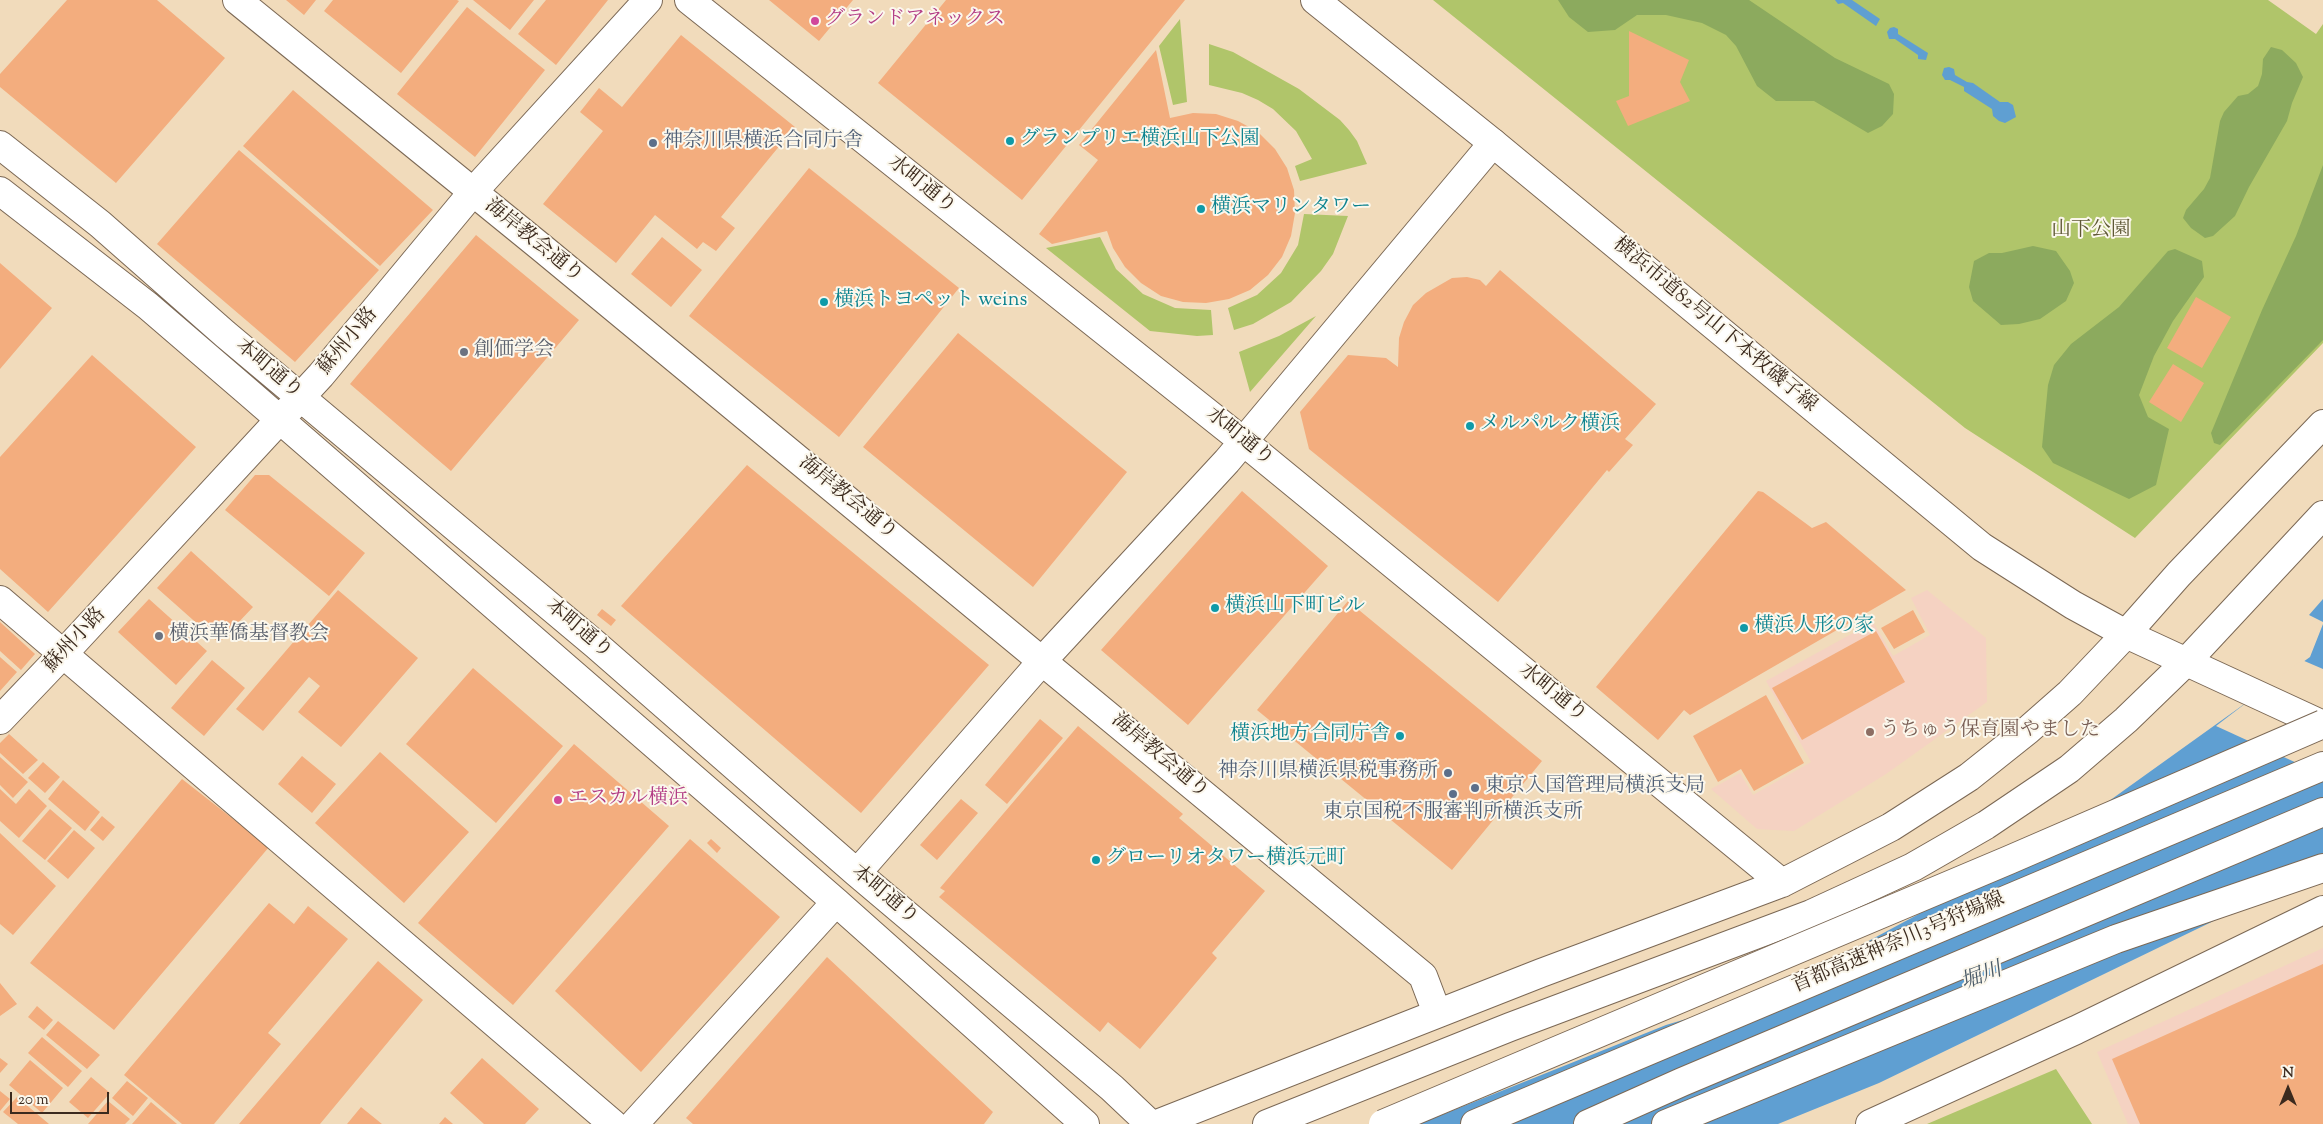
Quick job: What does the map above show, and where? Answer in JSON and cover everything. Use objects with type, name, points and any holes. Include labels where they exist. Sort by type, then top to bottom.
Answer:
[{"type":"main road","name":"海岸教会通り","points":[[236,0],[1043,660],[1423,976],[1437,1013]]},
{"type":"main road","name":"蘇州小路","points":[[0,720],[301,398],[472,193],[648,0]]},
{"type":"main road","name":"水町通り","points":[[689,0],[1244,442],[1782,884]]},
{"type":"main road","name":"横浜市道82号山下本牧磯子線","points":[[1315,0],[1493,143],[1982,547],[2073,605],[2126,634],[2185,663],[2323,724]]},
{"type":"main road","points":[[857,873],[1043,660],[1244,442],[1493,143]]},
{"type":"main road","name":"本町通り","points":[[0,145],[100,224],[301,398],[596,645],[857,873],[1112,1088],[1150,1124]]},
{"type":"main road","name":"本町通り","points":[[0,191],[148,306],[281,420],[836,902],[1085,1124]]},
{"type":"main road","points":[[1157,1124],[1437,1013],[1782,884],[1891,827],[1968,777],[2028,730],[2070,693],[2179,574],[2323,424]]},
{"type":"main road","points":[[1268,1124],[1510,1027],[1811,914],[1914,867],[1986,824],[2069,769],[2126,720],[2185,663],[2323,515]]},
{"type":"main road","points":[[0,600],[613,1124]]},
{"type":"main road","points":[[1382,1124],[1999,864],[2323,724]]},
{"type":"main road","name":"首都高速神奈川3号狩場線","points":[[1475,1124],[2323,766]]},
{"type":"main road","points":[[1588,1124],[1700,1074],[2323,812]]},
{"type":"main road","points":[[1666,1124],[2116,939],[2323,868]]},
{"type":"main road","points":[[634,1124],[836,902]]},
{"type":"main road","points":[[1870,1124],[2076,1030],[2323,910]]},
{"type":"shaded area","name":"うちゅう保育園やました","points":[[1927,590],[1986,638],[1987,702],[1886,774],[1794,831],[1757,829],[1711,789],[1740,773],[1753,795],[1811,762],[1766,681],[1873,622],[1893,656],[1930,635],[1911,598]]},
{"type":"shaded area","points":[[2323,948],[2323,1124],[2128,1124],[2097,1052]]},
{"type":"green space","name":"山下公園","points":[[1433,0],[2268,0],[2316,34],[2323,24],[2323,343],[2135,538],[1965,428]]},
{"type":"green space","points":[[1558,0],[1749,0],[1835,58],[1889,84],[1894,94],[1893,114],[1882,126],[1868,133],[1814,101],[1776,101],[1757,86],[1736,46],[1726,35],[1702,23],[1666,15],[1637,15],[1615,30],[1588,32],[1569,17]]},
{"type":"green space","points":[[1180,19],[1187,102],[1173,105],[1159,46]]},
{"type":"green space","points":[[1209,44],[1233,52],[1299,89],[1340,120],[1357,141],[1367,164],[1300,181],[1295,166],[1312,159],[1296,131],[1273,109],[1258,100],[1242,93],[1209,85]]},
{"type":"green space","points":[[2271,47],[2282,50],[2296,63],[2303,77],[2287,121],[2249,187],[2235,216],[2213,236],[2205,238],[2191,228],[2183,218],[2186,210],[2204,189],[2210,178],[2220,121],[2224,112],[2238,96],[2248,94],[2258,86],[2262,74],[2263,59]]},
{"type":"green space","points":[[2323,165],[2323,340],[2220,445],[2214,443],[2211,433],[2262,310],[2296,236]]},
{"type":"green space","points":[[1304,214],[1348,216],[1333,254],[1321,271],[1291,302],[1253,324],[1234,330],[1228,308],[1257,295],[1281,273],[1298,245]]},
{"type":"green space","points":[[1100,237],[1116,269],[1143,294],[1175,308],[1211,310],[1213,335],[1197,336],[1150,331],[1046,248]]},
{"type":"green space","points":[[2033,246],[2056,251],[2070,271],[2074,283],[2066,301],[2040,319],[2019,324],[2001,325],[1973,301],[1969,287],[1974,261],[1989,253],[2002,253]]},
{"type":"green space","points":[[2175,249],[2202,261],[2204,277],[2173,321],[2154,356],[2139,395],[2148,417],[2169,429],[2156,485],[2129,499],[2053,463],[2042,447],[2048,385],[2054,365],[2071,344],[2119,307],[2168,251]]},
{"type":"green space","points":[[1316,316],[1250,392],[1239,352],[1279,336]]},
{"type":"green space","points":[[2056,1069],[2092,1124],[1927,1124]]},
{"type":"water","points":[[1835,0],[1852,0],[1880,19],[1876,26],[1843,3],[1838,4]]},
{"type":"water","points":[[1890,28],[1898,29],[1898,34],[1928,53],[1926,60],[1918,59],[1918,55],[1895,39],[1889,39],[1887,32]]},
{"type":"water","points":[[1944,68],[1954,69],[1955,75],[1967,82],[1973,83],[2000,102],[2008,102],[2013,105],[2016,117],[2005,123],[1999,121],[1993,116],[1992,109],[1964,91],[1964,87],[1950,80],[1945,80],[1942,75]]},
{"type":"water","points":[[2323,599],[2323,622],[2309,615]]},
{"type":"water","name":"堀川","points":[[2323,624],[2323,868],[1879,1083],[1778,1124],[1419,1124],[1666,1025],[1770,994],[2049,844],[2310,657]]},
{"type":"pier","points":[[2302,660],[2323,669],[2323,775],[2216,726]]},
{"type":"building","points":[[67,0],[157,0],[225,58],[116,183],[0,87],[0,74]]},
{"type":"building","points":[[286,0],[316,0],[304,15]]},
{"type":"building","points":[[333,0],[459,1],[401,73],[324,11]]},
{"type":"building","points":[[473,0],[534,0],[510,30]]},
{"type":"building","points":[[546,0],[608,0],[556,65],[518,34]]},
{"type":"building","name":"グランドアネックス","points":[[769,0],[853,0],[819,41]]},
{"type":"building","name":"グランプリエ横浜山下公園","points":[[946,0],[1185,0],[1022,200],[878,83]]},
{"type":"building","points":[[467,7],[545,70],[475,157],[397,94]]},
{"type":"building","points":[[1629,31],[1689,60],[1680,82],[1690,101],[1628,126],[1616,101],[1629,96]]},
{"type":"building","points":[[681,35],[795,127],[721,217],[735,228],[716,251],[703,242],[697,249],[655,215],[616,263],[543,204],[603,131],[580,112],[599,88],[622,107]]},
{"type":"building","points":[[1156,50],[1170,118],[1193,113],[1216,114],[1238,121],[1258,132],[1275,149],[1287,168],[1294,190],[1295,213],[1291,236],[1282,257],[1268,275],[1250,290],[1229,299],[1206,303],[1183,302],[1161,296],[1141,283],[1125,267],[1113,248],[1107,231],[1052,244],[1039,234],[1098,160],[1079,145]]},
{"type":"building","points":[[293,90],[433,210],[380,266],[243,146]]},
{"type":"building","points":[[239,150],[379,270],[295,362],[157,244]]},
{"type":"building","name":"横浜トヨペット weins","points":[[809,168],[959,288],[839,437],[689,316]]},
{"type":"building","name":"創価学会","points":[[476,235],[579,320],[451,471],[350,384]]},
{"type":"building","points":[[662,237],[702,270],[671,307],[631,274]]},
{"type":"building","points":[[0,263],[52,308],[0,369]]},
{"type":"building","name":"メルパルク横浜","points":[[1500,270],[1656,404],[1625,439],[1633,445],[1609,472],[1607,470],[1498,602],[1309,449],[1300,412],[1348,355],[1386,358],[1398,367],[1399,338],[1404,322],[1413,305],[1426,293],[1452,278],[1467,277],[1480,280],[1486,286]]},
{"type":"building","points":[[2196,297],[2231,317],[2202,368],[2167,348]]},
{"type":"building","points":[[958,333],[1127,472],[1033,587],[863,447]]},
{"type":"building","points":[[92,355],[196,447],[48,612],[0,569],[0,457]]},
{"type":"building","points":[[2173,364],[2204,383],[2181,422],[2149,402]]},
{"type":"building","points":[[747,465],[989,665],[861,813],[621,606]]},
{"type":"building","points":[[255,475],[269,475],[365,553],[329,596],[225,510]]},
{"type":"building","name":"横浜山下町ビル","points":[[1242,491],[1328,566],[1188,725],[1101,650]]},
{"type":"building","name":"横浜人形の家","points":[[1758,491],[1763,492],[1812,528],[1826,522],[1906,590],[1690,715],[1684,710],[1658,740],[1596,687]]},
{"type":"building","points":[[191,551],[253,607],[219,643],[157,588]]},
{"type":"building","points":[[338,590],[418,658],[341,747],[298,712],[320,686],[309,677],[263,731],[236,709]]},
{"type":"building","points":[[149,599],[207,651],[176,685],[118,632]]},
{"type":"building","name":"横浜地方合同庁舎","points":[[1348,601],[1542,761],[1452,870],[1257,710]]},
{"type":"building","points":[[602,609],[616,620],[611,626],[597,615]]},
{"type":"building","points":[[1913,610],[1925,632],[1894,649],[1881,628]]},
{"type":"building","points":[[0,622],[35,654],[21,670],[0,651]]},
{"type":"building","points":[[1876,631],[1905,682],[1802,740],[1772,688]]},
{"type":"building","points":[[0,657],[17,672],[0,691]]},
{"type":"building","points":[[212,660],[245,688],[204,736],[171,708]]},
{"type":"building","points":[[473,668],[563,746],[496,823],[406,744]]},
{"type":"building","points":[[1766,695],[1804,763],[1754,791],[1741,769],[1718,782],[1693,736]]},
{"type":"building","points":[[1040,719],[1063,738],[1007,804],[985,785]]},
{"type":"building","name":"グローリオタワー横浜元町","points":[[1078,726],[1183,814],[1179,818],[1265,891],[1212,953],[1217,958],[1140,1049],[1108,1022],[1100,1032],[939,897],[945,891],[940,888]]},
{"type":"building","points":[[9,734],[38,760],[23,774],[0,753],[0,743]]},
{"type":"building","points":[[574,744],[669,826],[513,1005],[418,923]]},
{"type":"building","points":[[380,752],[469,832],[404,903],[315,823]]},
{"type":"building","points":[[302,756],[336,784],[312,813],[278,784]]},
{"type":"building","points":[[0,757],[28,782],[13,798],[0,785]]},
{"type":"building","points":[[43,762],[60,777],[45,793],[28,778]]},
{"type":"building","points":[[182,779],[269,847],[114,1030],[30,963]]},
{"type":"building","points":[[63,780],[100,812],[85,831],[48,799]]},
{"type":"building","points":[[0,789],[16,804],[29,789],[47,806],[19,838],[0,821]]},
{"type":"building","points":[[961,799],[978,813],[937,860],[920,845]]},
{"type":"building","points":[[50,809],[72,828],[45,860],[22,841]]},
{"type":"building","points":[[102,816],[115,827],[103,841],[90,830]]},
{"type":"building","points":[[74,830],[95,848],[68,879],[47,861]]},
{"type":"building","points":[[0,833],[56,886],[13,935],[0,924]]},
{"type":"building","points":[[690,839],[780,917],[641,1072],[555,991]]},
{"type":"building","points":[[711,839],[721,848],[717,853],[707,843]]},
{"type":"building","points":[[269,903],[294,924],[308,906],[348,939],[268,1033],[281,1044],[214,1124],[182,1124],[124,1075]]},
{"type":"building","points":[[827,957],[993,1112],[984,1124],[693,1124],[686,1118]]},
{"type":"building","points":[[378,961],[423,1000],[320,1124],[239,1124]]},
{"type":"building","points":[[2323,964],[2323,1124],[2140,1124],[2112,1059]]},
{"type":"building","points":[[0,983],[17,1004],[0,1016]]},
{"type":"building","points":[[37,1006],[53,1020],[44,1030],[28,1017]]},
{"type":"building","points":[[58,1021],[100,1055],[87,1069],[46,1035]]},
{"type":"building","points":[[42,1037],[82,1071],[68,1087],[28,1053]]},
{"type":"building","points":[[0,1058],[8,1064],[0,1073]]},
{"type":"building","points":[[482,1058],[539,1109],[525,1124],[484,1124],[450,1093]]},
{"type":"building","points":[[30,1060],[63,1088],[42,1113],[9,1085]]},
{"type":"building","points":[[91,1077],[110,1093],[88,1118],[69,1102]]},
{"type":"building","points":[[127,1081],[148,1098],[133,1116],[112,1098]]},
{"type":"building","points":[[0,1091],[10,1099],[0,1111]]},
{"type":"building","points":[[17,1097],[49,1124],[18,1124],[3,1112]]},
{"type":"building","points":[[108,1101],[130,1119],[125,1124],[88,1124]]},
{"type":"building","points":[[151,1102],[177,1124],[132,1124]]},
{"type":"building","points":[[361,1107],[382,1124],[347,1124]]},
{"type":"building","points":[[445,1117],[453,1124],[439,1124]]},
{"type":"place","name":"グランドアネックス","points":[[815,21]]},
{"type":"place","name":"グランプリエ横浜山下公園","points":[[1010,141]]},
{"type":"place","name":"神奈川県横浜合同庁舎","points":[[653,143]]},
{"type":"place","name":"横浜マリンタワー","points":[[1201,209]]},
{"type":"place","name":"横浜トヨペット weins","points":[[824,302]]},
{"type":"place","name":"創価学会","points":[[464,352]]},
{"type":"place","name":"メルパルク横浜","points":[[1470,426]]},
{"type":"place","name":"横浜山下町ビル","points":[[1215,608]]},
{"type":"place","name":"横浜人形の家","points":[[1744,628]]},
{"type":"place","name":"横浜華僑基督教会","points":[[159,636]]},
{"type":"place","name":"うちゅう保育園やました","points":[[1870,732]]},
{"type":"place","name":"横浜地方合同庁舎","points":[[1400,736]]},
{"type":"place","name":"神奈川県横浜県税事務所","points":[[1448,773]]},
{"type":"place","name":"東京入国管理局横浜支局","points":[[1475,788]]},
{"type":"place","name":"東京国税不服審判所横浜支所","points":[[1453,794]]},
{"type":"place","name":"エスカル横浜","points":[[558,800]]},
{"type":"place","name":"グローリオタワー横浜元町","points":[[1096,860]]}]
